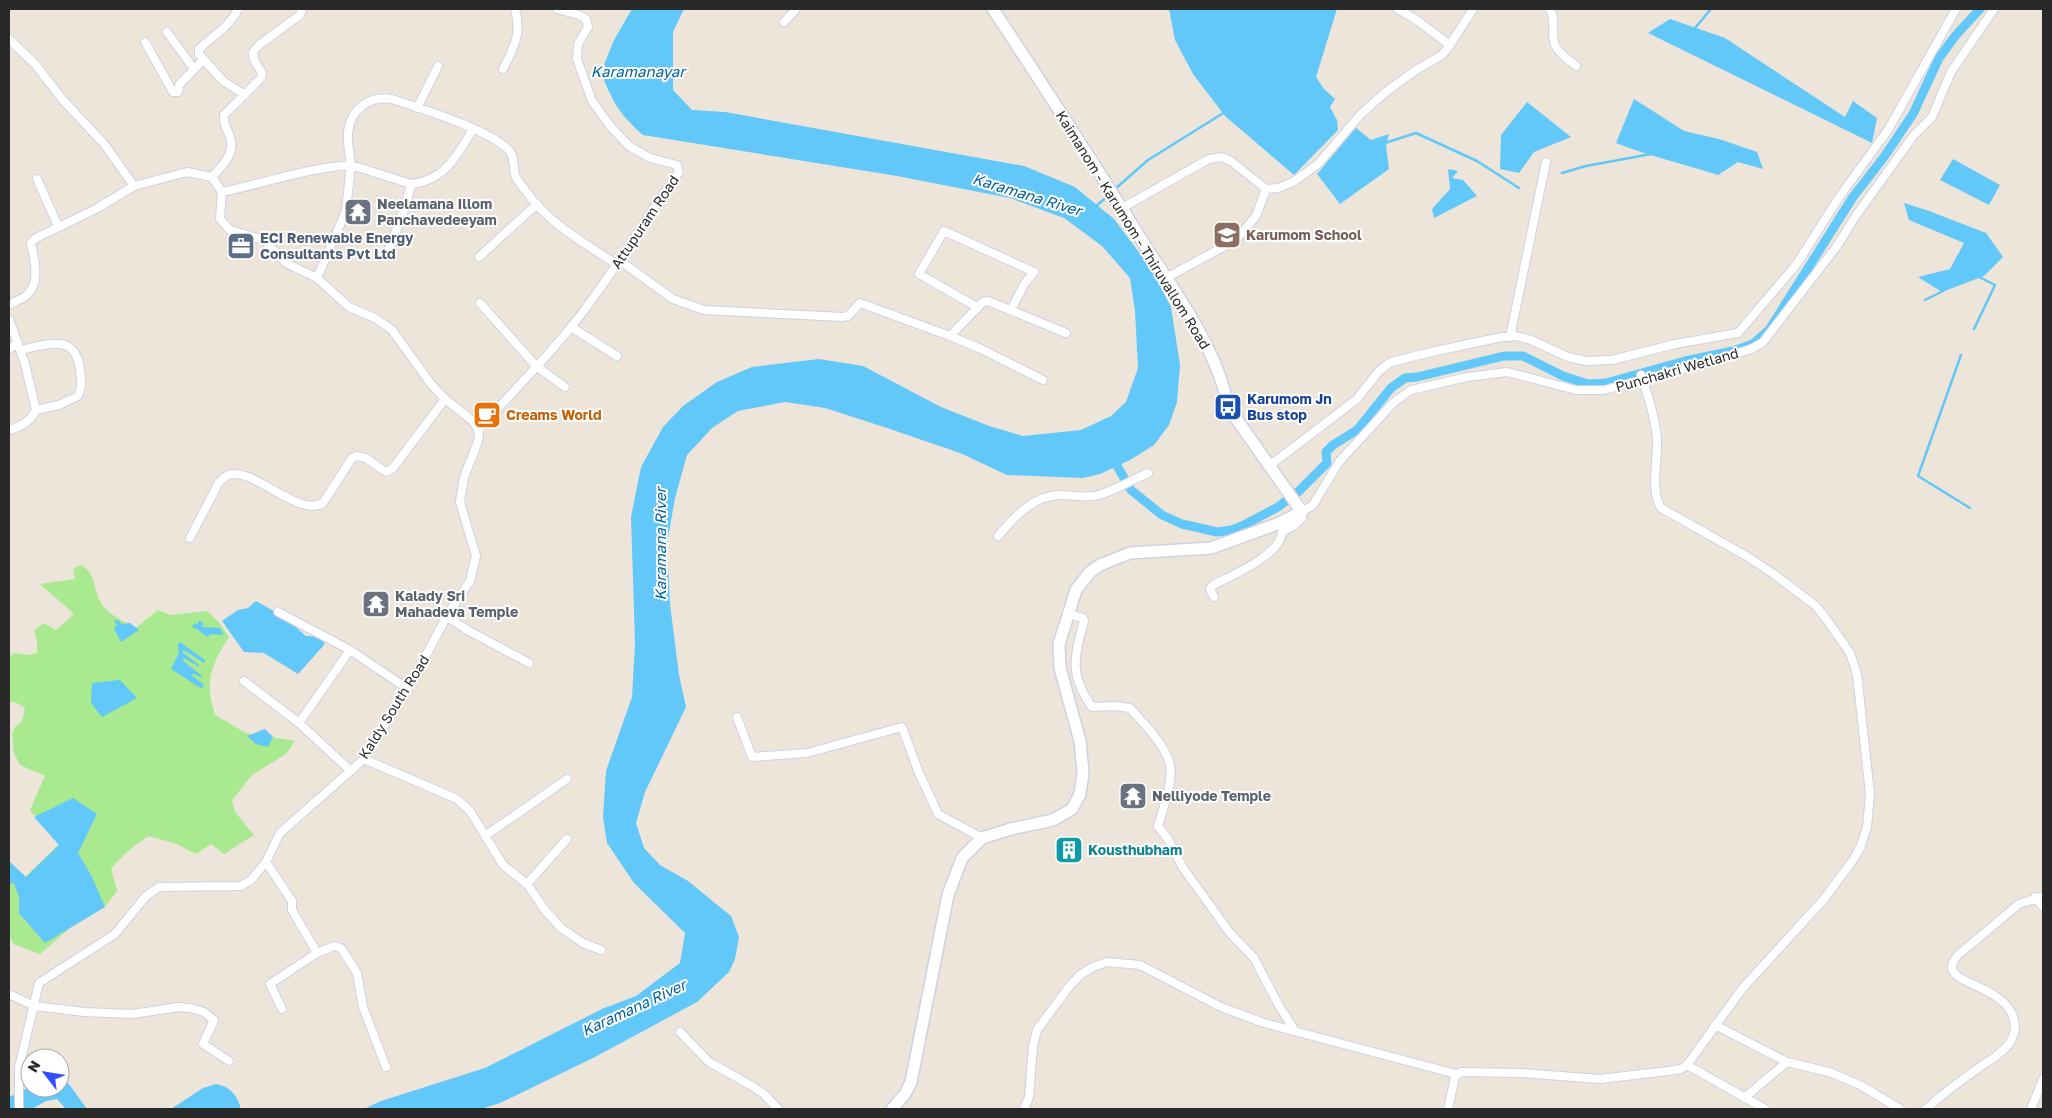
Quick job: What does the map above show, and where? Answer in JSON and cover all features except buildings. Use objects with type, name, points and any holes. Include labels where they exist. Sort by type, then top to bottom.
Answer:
[{"type":"main road","name":"Kaimanom - Karumom - Thiruvallom Road","points":[[993,9],[1166,278],[1213,359],[1227,396],[1228,407],[1269,466],[1288,489],[1302,512]]},
{"type":"main road","points":[[892,1109],[905,1094],[911,1082],[948,894],[962,858],[982,838],[1011,829],[1054,820],[1072,809],[1080,794],[1083,773],[1080,741],[1060,668],[1059,644],[1076,590],[1090,572],[1100,565],[1130,553],[1211,548],[1277,524],[1302,512]]},
{"type":"street","points":[[238,9],[234,18],[199,49],[199,54],[223,81],[245,95]]},
{"type":"street","points":[[212,177],[228,157],[232,148],[230,137],[223,121],[224,115],[257,84],[262,73],[254,60],[253,52],[259,45],[300,15],[302,9]]},
{"type":"street","points":[[503,69],[516,42],[518,30],[515,9]]},
{"type":"street","name":"Attupuram Road","points":[[478,430],[571,327],[680,172],[677,165],[650,158],[629,146],[611,127],[592,101],[578,59],[578,44],[588,27],[586,19],[557,9]]},
{"type":"street","points":[[784,22],[796,9]]},
{"type":"street","points":[[1398,9],[1450,45]]},
{"type":"street","points":[[1122,208],[1209,159],[1222,157],[1232,161],[1266,189],[1278,188],[1293,182],[1318,164],[1360,114],[1401,80],[1442,55],[1473,9]]},
{"type":"street","points":[[1550,9],[1555,23],[1553,38],[1556,47],[1576,66]]},
{"type":"street","points":[[1269,466],[1357,399],[1379,370],[1391,362],[1436,351],[1516,336],[1531,340],[1568,357],[1586,361],[1612,360],[1675,344],[1738,333],[1796,265],[1840,196],[1888,130],[1956,9]]},
{"type":"street","name":"Punchakri Wetland","points":[[1214,597],[1210,589],[1213,585],[1257,563],[1270,552],[1282,536],[1282,532],[1293,526],[1302,518],[1302,512],[1313,505],[1339,462],[1394,402],[1411,390],[1467,377],[1507,372],[1576,390],[1604,390],[1641,377],[1726,358],[1753,348],[1768,337],[1837,246],[1857,214],[1914,136],[1932,117],[1951,72],[1994,9]]},
{"type":"street","points":[[167,32],[194,69]]},
{"type":"street","points":[[9,38],[35,64],[62,100],[105,145],[134,186]]},
{"type":"street","points":[[145,42],[173,92],[178,92],[179,85],[203,60]]},
{"type":"street","points":[[417,108],[438,66]]},
{"type":"street","points":[[317,278],[346,211],[351,165],[348,132],[352,120],[360,107],[370,99],[382,97],[474,129],[509,150],[514,158],[516,178],[550,218],[565,231],[673,298],[704,310],[843,317],[848,316],[860,303],[979,348],[1043,380]]},
{"type":"street","points":[[222,192],[301,171],[351,165],[411,184],[431,179],[444,171],[457,156],[474,129]]},
{"type":"street","points":[[1510,337],[1546,162]]},
{"type":"street","points":[[9,305],[26,295],[32,287],[35,276],[31,244],[36,238],[96,209],[134,186],[187,172],[212,177],[222,192],[219,213],[223,224],[236,233],[264,240],[270,244],[286,263],[317,278],[349,307],[375,318],[392,330],[430,384],[468,417],[478,430]]},
{"type":"street","points":[[37,179],[58,226]]},
{"type":"street","points":[[389,249],[406,205],[411,184]]},
{"type":"street","points":[[1166,278],[1236,240],[1256,216],[1266,189]]},
{"type":"street","points":[[479,257],[537,204]]},
{"type":"street","points":[[978,307],[919,274],[944,231],[1034,272]]},
{"type":"street","points":[[1011,310],[1025,283],[1040,265]]},
{"type":"street","points":[[950,336],[983,302],[988,301],[1066,332]]},
{"type":"street","points":[[480,303],[536,366],[565,386]]},
{"type":"street","points":[[9,318],[29,377],[36,410],[34,416],[26,422],[9,430]]},
{"type":"street","points":[[571,327],[617,356]]},
{"type":"street","points":[[9,349],[57,343],[67,345],[73,349],[78,357],[82,381],[82,389],[78,396],[59,405],[36,410]]},
{"type":"street","points":[[1024,1109],[1029,1097],[1033,1046],[1037,1030],[1080,975],[1093,967],[1107,962],[1140,965],[1221,1007],[1264,1023],[1456,1074],[1461,1072],[1522,1074],[1600,1079],[1681,1069],[1687,1065],[1714,1025],[1742,989],[1824,898],[1860,848],[1867,827],[1870,794],[1858,674],[1850,653],[1816,606],[1795,589],[1748,557],[1660,508],[1656,497],[1657,440],[1654,420],[1641,377]]},
{"type":"street","points":[[190,538],[219,482],[227,475],[234,474],[247,477],[296,502],[308,506],[318,506],[323,503],[352,458],[356,456],[366,458],[386,472],[393,468],[445,399]]},
{"type":"street","name":"Kaldy South Road","points":[[19,1106],[19,1068],[39,984],[116,934],[146,896],[159,887],[241,886],[251,880],[266,862],[280,832],[364,759],[408,689],[447,616],[470,581],[476,556],[460,502],[464,477],[476,447],[478,430]]},
{"type":"street","points":[[998,536],[1017,515],[1037,501],[1058,495],[1088,497],[1110,490],[1148,473]]},
{"type":"street","points":[[278,612],[350,650],[408,689]]},
{"type":"street","points":[[1067,614],[1082,618],[1084,621],[1076,649],[1075,672],[1082,692],[1092,707],[1114,706],[1130,708],[1155,736],[1170,762],[1170,784],[1158,826],[1168,839],[1184,868],[1230,933],[1254,958],[1295,1032]]},
{"type":"street","points":[[447,616],[469,631],[530,663]]},
{"type":"street","points":[[299,723],[350,650]]},
{"type":"street","points":[[244,681],[299,723],[351,771]]},
{"type":"street","points":[[737,717],[752,757],[807,753],[902,727],[919,773],[938,814],[982,838]]},
{"type":"street","points":[[364,759],[457,799],[470,811],[503,865],[527,884],[545,910],[561,928],[583,943],[601,950]]},
{"type":"street","points":[[485,836],[567,779]]},
{"type":"street","points":[[527,884],[567,839]]},
{"type":"street","points":[[266,862],[292,900],[292,910],[317,953]]},
{"type":"street","points":[[1926,1109],[1942,1095],[1995,1058],[2009,1044],[2015,1030],[2012,1012],[2006,1004],[1990,991],[1959,978],[1952,965],[1958,955],[2019,904],[2039,897],[2043,907]]},
{"type":"street","points":[[282,1009],[270,984],[317,953],[334,946],[341,948],[357,973],[363,1006],[386,1067]]},
{"type":"street","points":[[9,994],[34,1006],[109,1014],[132,1014],[179,1007],[204,1012],[214,1020],[203,1044],[229,1061]]},
{"type":"street","points":[[1714,1025],[1787,1062],[1829,1072],[1860,1085],[1900,1109]]},
{"type":"street","points":[[680,1032],[709,1062],[764,1094],[778,1109]]},
{"type":"street","points":[[1744,1098],[1787,1062]]},
{"type":"street","points":[[1687,1065],[1765,1109]]},
{"type":"street","points":[[1448,1109],[1456,1074]]},
{"type":"street","points":[[2031,1109],[2043,1079]]},
{"type":"green space","points":[[81,565],[90,573],[98,598],[104,607],[136,628],[158,610],[170,615],[207,611],[218,621],[229,637],[218,656],[211,674],[210,693],[215,715],[246,733],[295,741],[286,754],[252,775],[232,800],[235,812],[254,835],[224,854],[211,844],[196,854],[177,844],[148,836],[129,850],[111,868],[117,891],[105,907],[71,927],[40,954],[13,944],[9,933],[9,884],[25,877],[59,844],[30,810],[45,776],[20,765],[14,753],[12,734],[15,727],[22,721],[25,708],[15,702],[9,702],[9,657],[14,653],[28,655],[37,653],[37,641],[34,630],[44,623],[56,630],[74,614],[40,584],[75,579],[73,569]]},
{"type":"water","name":"Karamanayar","points":[[632,9],[684,9],[673,32],[673,90],[692,110],[725,112],[1024,166],[1075,187],[1114,219],[1150,267],[1171,307],[1180,365],[1177,402],[1169,425],[1154,445],[1130,460],[1100,474],[1083,478],[1007,475],[960,453],[884,427],[825,408],[785,402],[738,411],[712,428],[687,455],[675,498],[667,544],[670,604],[679,675],[686,707],[645,792],[636,823],[644,848],[660,865],[688,881],[731,916],[739,937],[735,959],[729,972],[697,1002],[595,1057],[500,1103],[481,1109],[364,1109],[381,1101],[485,1068],[602,1009],[636,996],[680,963],[685,933],[634,883],[607,843],[603,817],[606,771],[632,697],[635,643],[631,517],[641,467],[663,427],[683,406],[717,382],[752,367],[819,359],[863,366],[941,407],[989,426],[1023,436],[1081,430],[1111,416],[1126,402],[1138,368],[1135,311],[1130,278],[1102,246],[1064,218],[1010,198],[897,176],[643,135],[617,106],[601,72],[614,40]]},
{"type":"water","points":[[1169,9],[1337,9],[1316,77],[1324,89],[1335,99],[1330,107],[1337,120],[1338,130],[1294,175],[1225,116],[1193,74],[1175,40]]},
{"type":"water","points":[[1670,19],[1725,38],[1845,117],[1853,101],[1877,118],[1872,143],[1648,33]]},
{"type":"water","points":[[1634,99],[1684,131],[1719,139],[1757,152],[1763,169],[1738,162],[1718,175],[1616,143]]},
{"type":"water","points":[[1527,102],[1571,137],[1534,152],[1519,173],[1500,169],[1501,135]]},
{"type":"water","points":[[1356,128],[1371,140],[1389,134],[1386,146],[1389,169],[1340,204],[1317,174]]},
{"type":"water","points":[[1953,159],[2000,185],[1989,205],[1940,180]]},
{"type":"water","points":[[1448,169],[1458,171],[1452,178],[1463,180],[1477,196],[1434,218],[1432,209],[1450,189]]},
{"type":"water","points":[[1904,203],[1986,233],[2003,257],[1984,276],[1942,292],[1918,277],[1950,269],[1964,243],[1909,220]]},
{"type":"water","points":[[256,601],[284,617],[306,636],[325,637],[324,645],[298,674],[264,653],[244,652],[222,621],[238,610],[248,608]]},
{"type":"water","points":[[118,620],[122,624],[130,623],[139,630],[121,642],[114,629],[117,625],[114,621]]},
{"type":"water","points":[[199,621],[203,622],[202,627],[220,628],[224,635],[210,634],[208,637],[192,627],[194,623],[197,625]]},
{"type":"water","points":[[180,642],[205,660],[204,663],[184,650],[182,652],[199,665],[199,667],[184,658],[183,661],[201,675],[202,678],[194,674],[191,675],[204,685],[202,689],[171,669],[179,653],[178,645]]},
{"type":"water","points":[[120,680],[137,698],[102,717],[91,703],[92,683]]},
{"type":"water","points":[[265,729],[273,737],[268,747],[256,744],[247,736]]},
{"type":"water","points":[[73,798],[97,814],[78,853],[91,875],[105,907],[45,943],[19,913],[19,897],[14,883],[9,884],[9,861],[26,877],[59,845],[34,817]]},
{"type":"water","points":[[216,1084],[226,1087],[233,1092],[241,1109],[171,1109],[203,1088]]},
{"type":"water","points":[[70,1085],[87,1109],[66,1109],[57,1099],[46,1101],[32,1109],[9,1109],[9,1097],[20,1092],[20,1098],[70,1098]]},
{"type":"waterway","points":[[1695,28],[1711,9]]},
{"type":"waterway","points":[[1112,457],[1131,490],[1162,515],[1182,524],[1217,532],[1232,530],[1278,507],[1299,491],[1327,463],[1326,452],[1333,445],[1357,430],[1391,388],[1405,378],[1417,377],[1504,356],[1523,356],[1563,376],[1588,384],[1606,383],[1685,361],[1733,351],[1753,344],[1769,330],[1853,197],[1884,157],[1913,114],[1939,58],[1956,35],[1980,9]]},
{"type":"waterway","points":[[1115,189],[1148,160],[1225,112]]},
{"type":"waterway","points":[[1385,143],[1416,133],[1477,161],[1519,188]]},
{"type":"waterway","points":[[1562,173],[1586,166],[1651,154]]},
{"type":"waterway","points":[[1096,206],[1108,196]]},
{"type":"waterway","points":[[1974,329],[1995,285],[1977,276]]},
{"type":"waterway","points":[[1925,300],[1943,291]]},
{"type":"waterway","points":[[1961,355],[1918,476],[1970,508]]},
{"type":"place","name":"Neelamana Illom Panchavedeeyam","points":[[358,212]]},
{"type":"place","name":"Karumom School","points":[[1227,235]]},
{"type":"place","name":"ECI Renewable Energy Consultants Pvt Ltd","points":[[241,246]]},
{"type":"place","name":"Karumom Jn Bus stop","points":[[1228,407]]},
{"type":"place","name":"Creams World","points":[[487,415]]},
{"type":"place","name":"Kalady Sri Mahadeva Temple","points":[[376,604]]},
{"type":"place","name":"Nelliyode Temple","points":[[1133,796]]},
{"type":"place","name":"Kousthubham","points":[[1069,850]]},
{"type":"water label","name":"Karamana River","points":[[1027,195]]},
{"type":"water label","name":"Karamana River","points":[[661,544]]},
{"type":"water label","name":"Karamana River","points":[[634,1008]]}]
